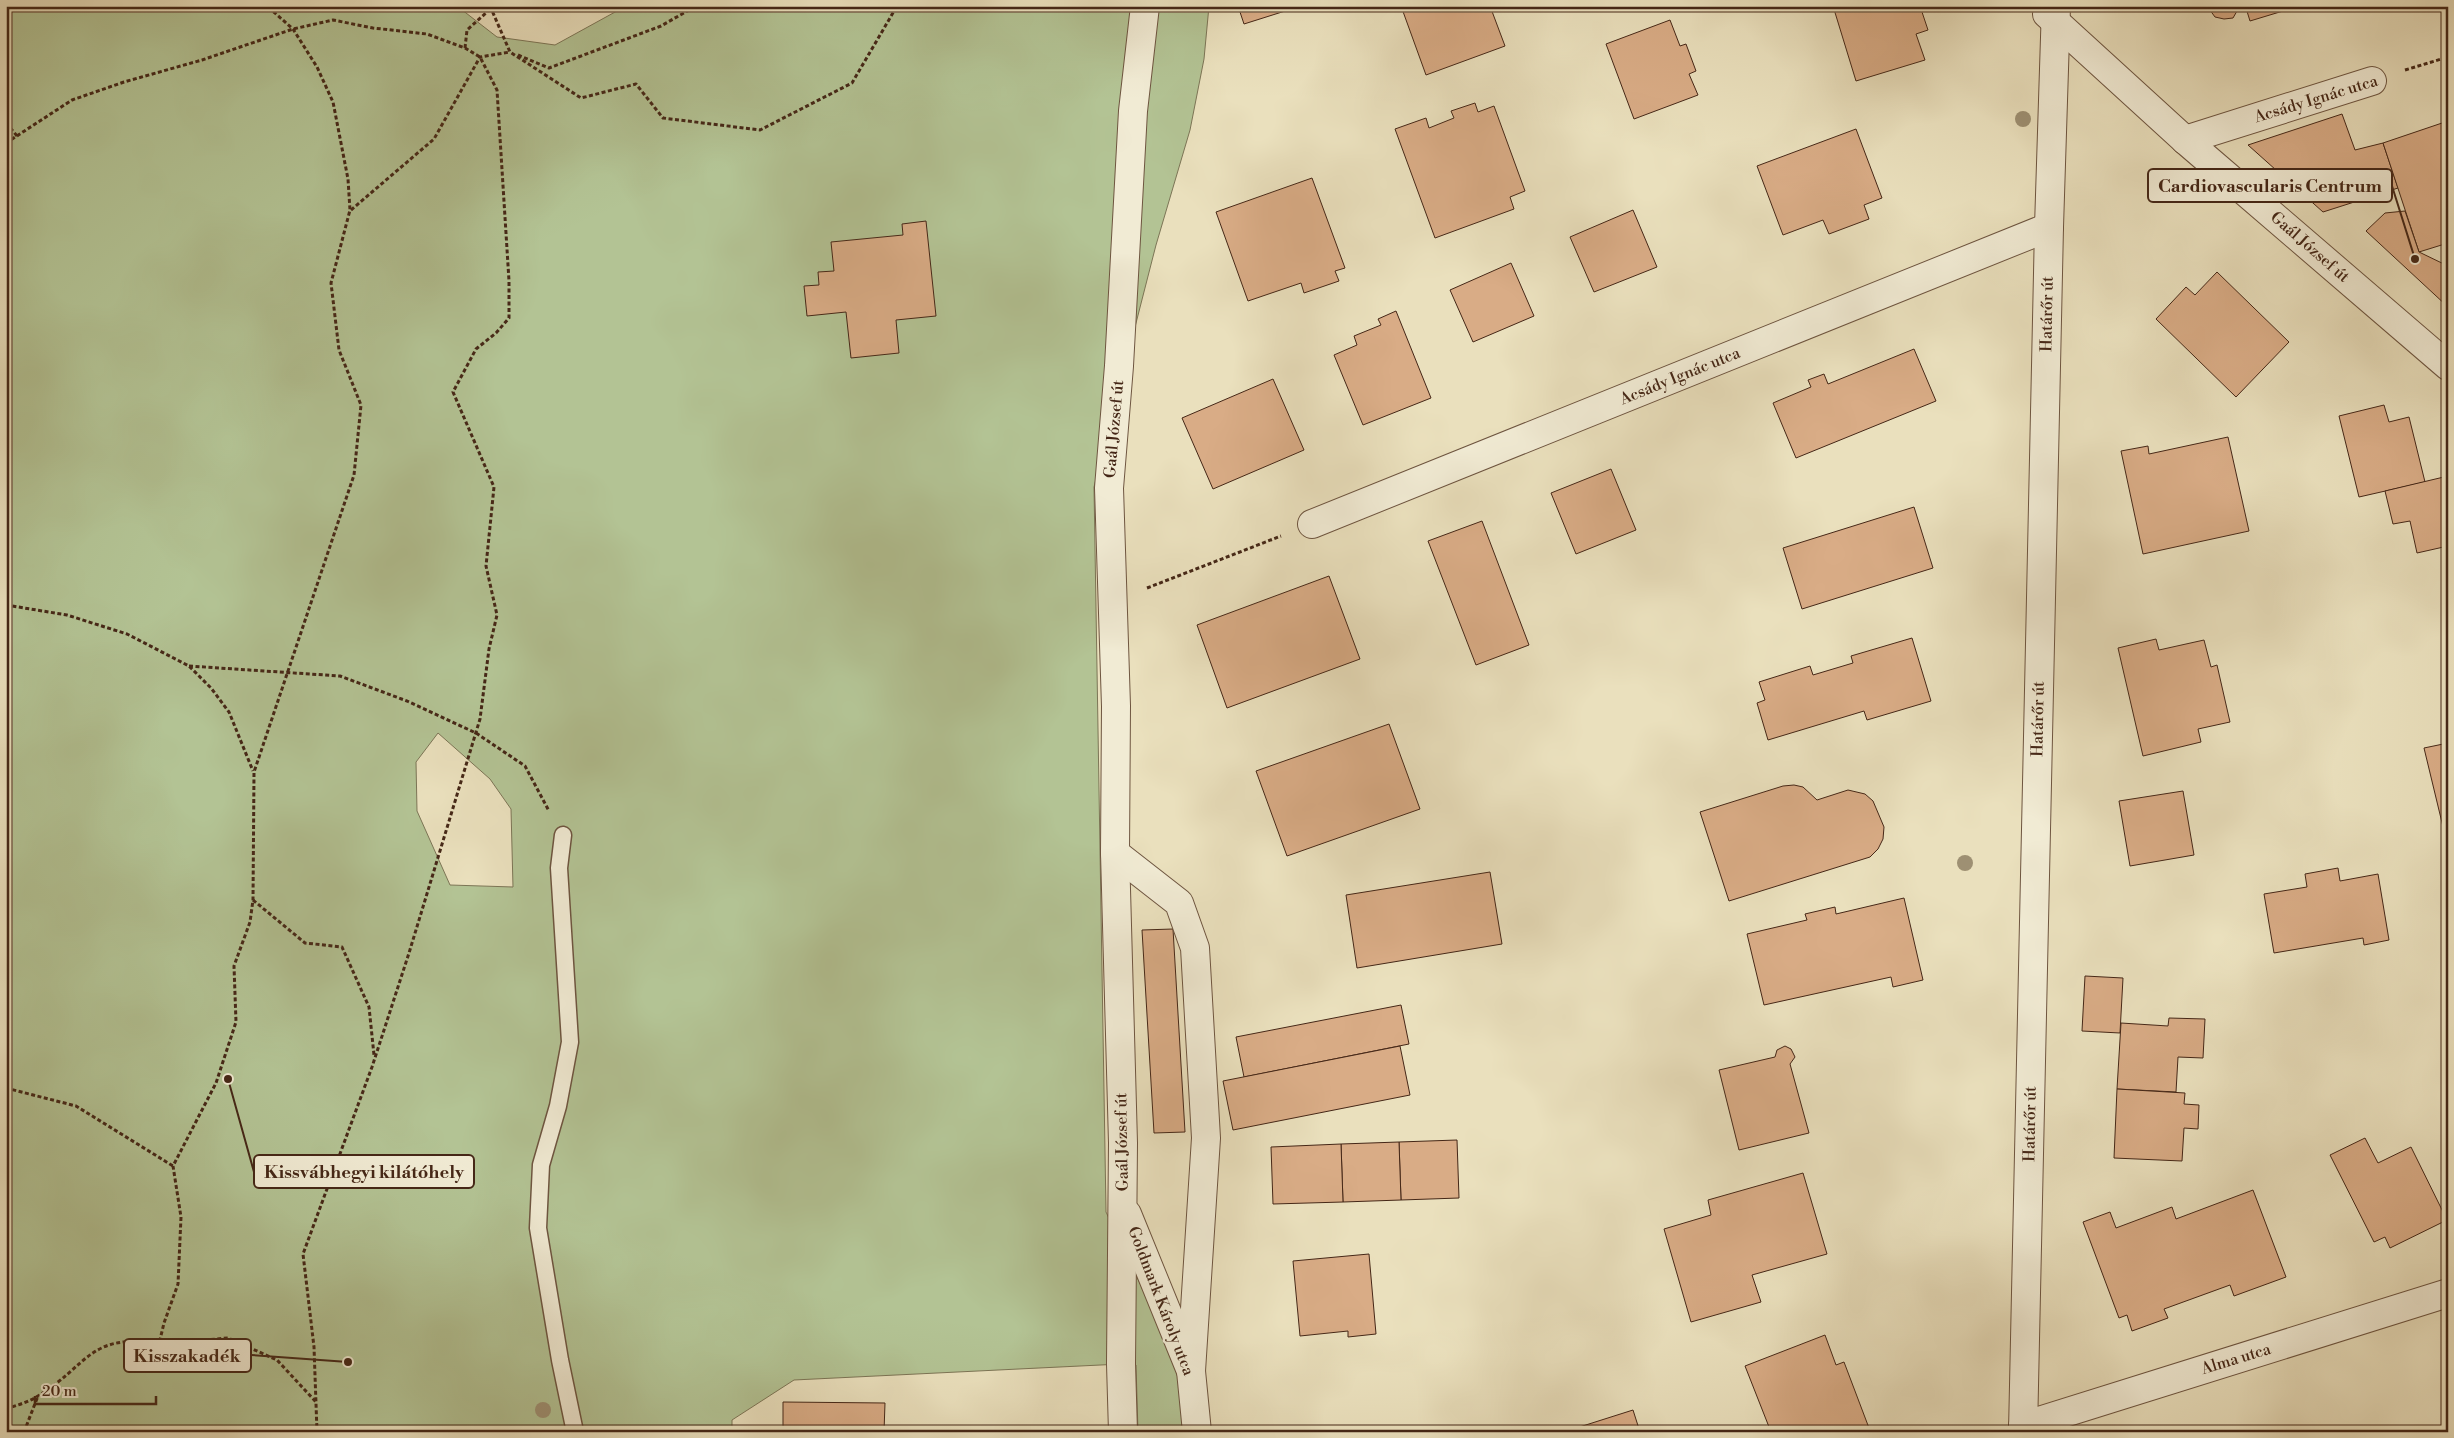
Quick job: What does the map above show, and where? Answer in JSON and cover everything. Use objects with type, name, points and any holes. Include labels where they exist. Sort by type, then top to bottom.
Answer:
[{"type":"street","name":"Gaál József út","points":[[1123,1432],[1121,1364],[1123,1143],[1115,853],[1116,706],[1109,488],[1119,366],[1133,111],[1146,6]]},
{"type":"street","name":"Gaál József út","points":[[2050,12],[2185,140],[2448,366]]},
{"type":"street","name":"Határőr út","points":[[2023,1429],[2049,228],[2050,12]]},
{"type":"street","name":"Acsády Ignác utca","points":[[2185,140],[2372,81]]},
{"type":"street","name":"Acsády Ignác utca","points":[[1312,524],[2049,228]]},
{"type":"street","points":[[1115,853],[1179,903],[1195,948],[1206,1138],[1191,1371]]},
{"type":"street","name":"Goldmark Károly utca","points":[[1122,1202],[1191,1371],[1198,1432]]},
{"type":"street","name":"Alma utca","points":[[2023,1429],[2448,1292]]},
{"type":"lane","points":[[563,835],[559,868],[570,1042],[558,1106],[541,1165],[538,1228],[574,1432]]},
{"type":"path","points":[[159,1344],[164,1322],[178,1284],[181,1217],[173,1166],[216,1083],[236,1022],[234,966],[250,922],[253,900],[254,772],[289,674],[354,475],[361,405],[339,350],[331,283],[350,210],[348,179],[333,102],[317,66],[294,29],[267,6]]},
{"type":"path","points":[[465,48],[468,30],[488,12],[490,6]]},
{"type":"path","points":[[490,6],[510,52],[581,98],[636,84],[663,118],[760,130],[852,83],[897,6]]},
{"type":"path","points":[[480,57],[510,52],[549,68],[661,26],[696,6]]},
{"type":"path","points":[[6,143],[72,100],[124,82],[202,60],[294,29],[332,20],[373,28],[427,34],[465,48],[480,57],[497,90],[509,281],[509,318],[496,334],[476,350],[453,392],[494,487],[486,566],[497,615],[489,649],[480,719],[410,953],[303,1254],[314,1347],[317,1432]]},
{"type":"path","points":[[350,210],[434,139],[480,57]]},
{"type":"path","name":"Acsády Ignác utca","points":[[2372,81],[2448,57]]},
{"type":"path","points":[[6,123],[18,136]]},
{"type":"path","points":[[1113,601],[1312,524]]},
{"type":"path","points":[[6,605],[67,615],[127,634],[188,666],[211,688],[229,712],[254,772]]},
{"type":"path","points":[[188,666],[340,676],[407,701],[476,733],[526,766],[563,835]]},
{"type":"path","points":[[253,900],[305,943],[342,947],[369,1007],[374,1058]]},
{"type":"path","points":[[6,1088],[76,1106],[173,1166]]},
{"type":"path","points":[[6,1409],[38,1396],[91,1352],[119,1342],[141,1341],[159,1344],[228,1338],[277,1360],[317,1404]]},
{"type":"path","points":[[24,1432],[38,1396]]},
{"type":"green space","points":[[6,6],[457,6],[497,37],[555,45],[626,6],[1209,6],[1204,59],[1190,130],[1156,245],[1094,487],[1106,1212],[1183,1374],[1184,1432],[1138,1432],[1136,1365],[1121,1364],[794,1380],[732,1420],[732,1432],[6,1432]],"holes":[[[438,733],[490,779],[511,809],[513,887],[450,885],[417,811],[416,762]]]},
{"type":"building","points":[[1238,6],[1301,6],[1244,24]]},
{"type":"building","points":[[1401,6],[1490,6],[1505,46],[1426,75]]},
{"type":"building","points":[[1833,6],[1920,6],[1928,30],[1916,34],[1925,60],[1856,81]]},
{"type":"building","points":[[2207,6],[2281,6],[2283,11],[2250,21],[2246,8],[2237,11],[2233,18],[2224,19],[2215,17]]},
{"type":"building","points":[[1670,20],[1680,46],[1686,44],[1696,71],[1689,74],[1698,95],[1634,119],[1606,44]]},
{"type":"building","points":[[1475,103],[1478,112],[1494,106],[1525,191],[1510,197],[1514,209],[1435,238],[1395,129],[1426,118],[1429,128],[1454,118],[1451,111]]},
{"type":"building","points":[[2342,114],[2355,150],[2383,143],[2398,188],[2323,212],[2248,145]]},
{"type":"building","points":[[2448,121],[2448,243],[2419,252],[2383,143]]},
{"type":"building","points":[[1856,129],[1882,198],[1864,205],[1869,219],[1829,234],[1823,220],[1783,235],[1757,166]]},
{"type":"building","points":[[1312,178],[1345,268],[1335,271],[1339,281],[1304,293],[1301,283],[1248,301],[1216,212]]},
{"type":"building","points":[[1633,210],[1657,267],[1594,292],[1570,237]]},
{"type":"building","points":[[2405,211],[2419,252],[2448,266],[2448,307],[2366,231],[2385,213]]},
{"type":"building","points":[[926,221],[936,316],[896,320],[899,353],[851,358],[846,312],[807,316],[804,286],[819,285],[818,272],[834,271],[831,242],[903,235],[902,224]]},
{"type":"building","points":[[1511,263],[1534,316],[1473,342],[1450,290]]},
{"type":"building","points":[[2217,272],[2289,342],[2236,397],[2156,319],[2186,287],[2195,295]]},
{"type":"building","points":[[1396,311],[1431,398],[1363,425],[1334,355],[1357,345],[1354,336],[1381,325],[1378,319]]},
{"type":"building","points":[[1914,349],[1936,401],[1796,458],[1773,403],[1811,387],[1808,380],[1824,374],[1828,384]]},
{"type":"building","points":[[1273,379],[1304,450],[1213,489],[1182,418]]},
{"type":"building","points":[[2384,405],[2389,422],[2409,417],[2425,482],[2359,497],[2339,416]]},
{"type":"building","points":[[2228,437],[2249,531],[2143,554],[2121,451],[2148,446],[2149,454]]},
{"type":"building","points":[[1611,469],[1636,530],[1576,554],[1551,493]]},
{"type":"building","points":[[2448,476],[2448,546],[2417,553],[2410,521],[2393,524],[2385,491]]},
{"type":"building","points":[[1914,507],[1933,568],[1802,609],[1783,548]]},
{"type":"building","points":[[1482,521],[1529,645],[1476,665],[1428,541]]},
{"type":"building","points":[[1329,576],[1360,659],[1227,708],[1197,625]]},
{"type":"building","points":[[1912,638],[1931,701],[1867,720],[1864,711],[1768,740],[1757,703],[1765,700],[1759,682],[1810,666],[1813,675],[1853,663],[1851,656]]},
{"type":"building","points":[[2156,639],[2159,650],[2204,640],[2211,667],[2217,665],[2230,722],[2198,729],[2201,742],[2143,756],[2118,648]]},
{"type":"building","points":[[1389,724],[1420,809],[1287,856],[1256,771]]},
{"type":"building","points":[[2448,743],[2448,830],[2444,831],[2424,748]]},
{"type":"building","points":[[1794,785],[1803,787],[1817,800],[1848,790],[1865,794],[1873,801],[1884,827],[1883,839],[1878,849],[1870,857],[1729,901],[1700,812],[1783,786]]},
{"type":"building","points":[[2183,791],[2194,855],[2130,866],[2119,801]]},
{"type":"building","points":[[2338,868],[2340,881],[2378,874],[2389,940],[2364,945],[2363,938],[2274,953],[2264,894],[2307,887],[2305,874]]},
{"type":"building","points":[[1490,872],[1502,944],[1357,968],[1346,895]]},
{"type":"building","points":[[1904,898],[1923,980],[1893,987],[1891,977],[1764,1005],[1747,934],[1807,920],[1805,914],[1835,907],[1836,914]]},
{"type":"building","points":[[1173,929],[1185,1132],[1154,1133],[1142,930]]},
{"type":"building","points":[[2085,976],[2123,978],[2120,1033],[2082,1031]]},
{"type":"building","points":[[1401,1005],[1409,1044],[1244,1077],[1236,1037]]},
{"type":"building","points":[[2169,1018],[2205,1019],[2203,1058],[2178,1057],[2176,1092],[2117,1089],[2121,1023],[2168,1026]]},
{"type":"building","points":[[1400,1046],[1410,1095],[1233,1130],[1223,1081]]},
{"type":"building","points":[[1785,1046],[1791,1049],[1795,1057],[1790,1064],[1809,1133],[1739,1150],[1719,1070],[1775,1057],[1777,1050]]},
{"type":"building","points":[[2117,1089],[2185,1093],[2184,1104],[2199,1105],[2198,1129],[2184,1128],[2182,1161],[2114,1158]]},
{"type":"building","points":[[2365,1138],[2378,1163],[2411,1147],[2447,1220],[2390,1248],[2385,1237],[2374,1242],[2330,1155]]},
{"type":"building","points":[[1457,1140],[1459,1198],[1401,1200],[1399,1142]]},
{"type":"building","points":[[1399,1142],[1401,1200],[1343,1202],[1341,1144]]},
{"type":"building","points":[[1341,1144],[1343,1202],[1273,1204],[1271,1147]]},
{"type":"building","points":[[1803,1173],[1827,1254],[1752,1275],[1761,1302],[1691,1322],[1664,1229],[1711,1215],[1708,1200]]},
{"type":"building","points":[[2253,1190],[2286,1277],[2234,1296],[2230,1285],[2164,1309],[2168,1318],[2132,1331],[2127,1315],[2119,1318],[2083,1222],[2110,1212],[2116,1228],[2172,1207],[2176,1219]]},
{"type":"building","points":[[1369,1254],[1376,1334],[1348,1337],[1348,1331],[1300,1336],[1293,1261]]},
{"type":"building","points":[[1825,1335],[1836,1365],[1844,1362],[1869,1428],[1859,1432],[1771,1432],[1745,1366]]},
{"type":"building","points":[[783,1402],[885,1403],[884,1432],[783,1432]]},
{"type":"building","points":[[1633,1410],[1640,1432],[1570,1432],[1570,1430]]},
{"type":"place","name":"Cardiovascularis Centrum","points":[[2415,259]]},
{"type":"place","name":"Kissvábhegyi kilátóhely","points":[[228,1079]]},
{"type":"place","name":"Kisszakadék","points":[[348,1362]]}]
